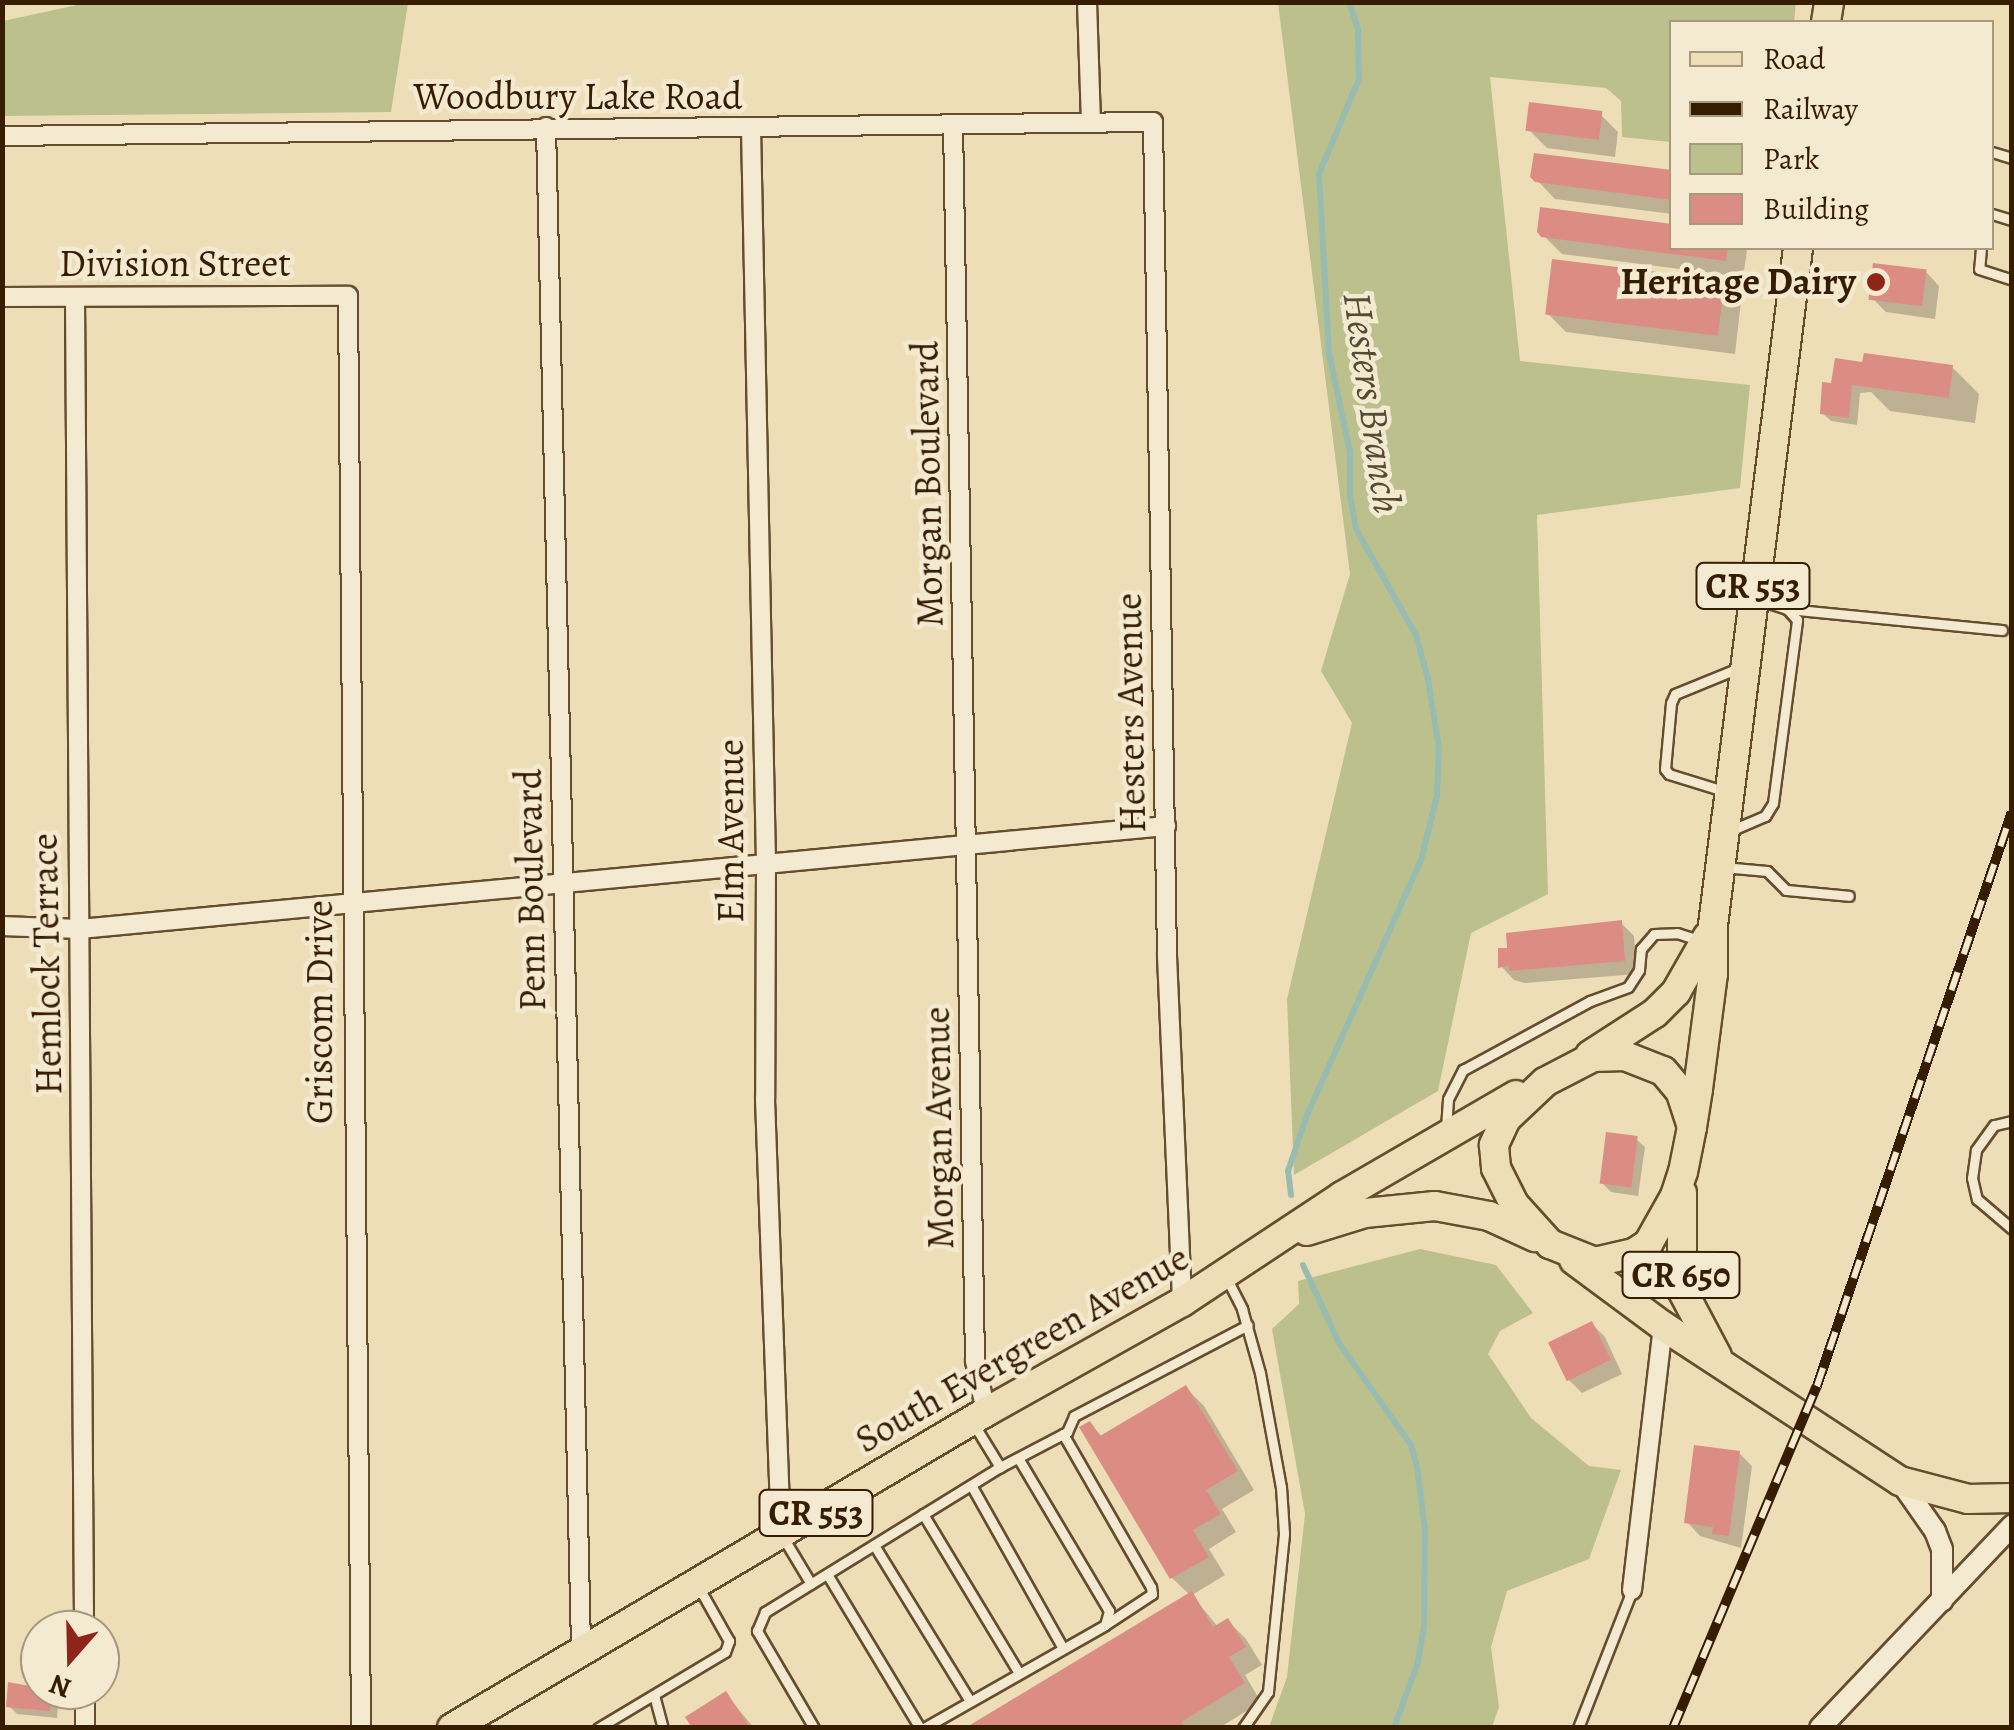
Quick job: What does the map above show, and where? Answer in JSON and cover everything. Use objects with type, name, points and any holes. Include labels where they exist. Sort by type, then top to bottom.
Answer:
[{"type":"main road","name":"CR 553","points":[[1692,1127],[1713,974],[1709,933],[1798,250]]},
{"type":"main road","name":"CR 553","points":[[1572,1066],[1654,1013],[1676,992],[1709,933]]},
{"type":"main road","points":[[1608,1055],[1649,1063],[1680,1091],[1692,1127],[1683,1172],[1665,1219],[1648,1244],[1609,1260],[1558,1249],[1514,1204],[1494,1157],[1497,1132],[1545,1082],[1572,1066],[1608,1055]]},
{"type":"main road","name":"South Evergreen Avenue","points":[[461,1725],[979,1416],[1182,1302],[1446,1136],[1545,1082]]},
{"type":"main road","name":"South Evergreen Avenue","points":[[1683,1172],[1682,1290],[1704,1338],[1725,1367]]},
{"type":"main road","name":"South Evergreen Avenue","points":[[1267,1246],[1335,1221],[1406,1206],[1462,1208],[1558,1249],[1663,1326],[1900,1481],[1968,1499],[2012,1498]]},
{"type":"street","points":[[1087,2],[1091,120]]},
{"type":"street","name":"Woodbury Lake Road","points":[[2,136],[1154,122]]},
{"type":"street","name":"Hesters Avenue","points":[[1154,122],[1167,956],[1182,1302]]},
{"type":"street","name":"Morgan Boulevard","points":[[952,124],[967,843]]},
{"type":"street","name":"Penn Boulevard","points":[[546,127],[581,1650]]},
{"type":"street","name":"Elm Avenue","points":[[751,128],[766,864],[764,1099],[782,1534]]},
{"type":"street","name":"Division Street","points":[[2,297],[348,296]]},
{"type":"street","name":"Griscom Drive","points":[[348,296],[361,1728]]},
{"type":"street","name":"Hemlock Terrace","points":[[75,297],[84,1610]]},
{"type":"street","points":[[2,926],[80,929],[353,906],[1166,826]]},
{"type":"street","name":"Morgan Avenue","points":[[967,843],[979,1416]]},
{"type":"street","points":[[1632,1590],[1663,1326]]},
{"type":"street","points":[[1900,1481],[1935,1531],[1942,1549],[1942,1601]]},
{"type":"street","points":[[1820,1728],[2012,1526]]},
{"type":"lane","points":[[1981,250],[1979,269],[2012,280]]},
{"type":"lane","points":[[1752,598],[1787,609],[2002,630]]},
{"type":"lane","points":[[1725,832],[1765,816],[1772,803],[1797,620],[1787,609]]},
{"type":"lane","points":[[1729,793],[1668,774],[1665,769],[1671,703],[1675,694],[1744,665]]},
{"type":"lane","points":[[1720,867],[1767,871],[1786,890],[1850,896]]},
{"type":"lane","points":[[1446,1136],[1448,1099],[1463,1070],[1628,987],[1639,970],[1641,949],[1654,934],[1709,933]]},
{"type":"lane","points":[[2012,1121],[1994,1125],[1976,1150],[1972,1178],[1977,1199],[2012,1228]]},
{"type":"lane","points":[[1224,1274],[1248,1325],[1282,1487],[1284,1534],[1268,1692],[1243,1728]]},
{"type":"lane","points":[[814,1728],[757,1630],[765,1612],[1000,1467],[1062,1434],[1074,1416],[1248,1325]]},
{"type":"lane","points":[[979,1416],[1000,1467]]},
{"type":"lane","points":[[827,1574],[922,1728],[1105,1624],[1152,1594],[1151,1587],[1062,1434]]},
{"type":"lane","points":[[1018,1458],[1110,1611],[1105,1624]]},
{"type":"lane","points":[[971,1485],[1063,1648]]},
{"type":"lane","points":[[923,1514],[1019,1674]]},
{"type":"lane","points":[[782,1534],[811,1584]]},
{"type":"lane","points":[[874,1544],[970,1702]]},
{"type":"lane","points":[[598,1728],[722,1655],[727,1647],[726,1634],[696,1584]]},
{"type":"lane","points":[[1578,1728],[1632,1590]]},
{"type":"lane","points":[[654,1695],[663,1728]]},
{"type":"green space","points":[[91,2],[408,3],[391,112],[3,116],[3,21]]},
{"type":"green space","points":[[1278,3],[1796,3],[1794,20],[1669,20],[1669,142],[1622,137],[1621,101],[1606,88],[1490,77],[1520,361],[1750,385],[1740,488],[1537,515],[1548,894],[1471,933],[1438,1091],[1294,1175],[1287,999],[1352,723],[1321,671],[1350,574]]},
{"type":"green space","points":[[1420,1249],[1496,1265],[1533,1313],[1500,1331],[1488,1354],[1531,1418],[1589,1466],[1621,1470],[1589,1559],[1507,1591],[1491,1647],[1499,1707],[1492,1727],[1269,1727],[1287,1677],[1305,1514],[1272,1329],[1299,1304],[1298,1281]]},
{"type":"building","points":[[1529,102],[1602,111],[1599,140],[1525,131]]},
{"type":"building","points":[[1534,153],[1669,170],[1669,200],[1535,182],[1530,177]]},
{"type":"building","points":[[1540,207],[1669,224],[1669,250],[1728,250],[1726,261],[1541,237],[1537,232]]},
{"type":"building","points":[[1552,259],[1725,280],[1718,336],[1545,315]]},
{"type":"building","points":[[1873,263],[1927,270],[1922,306],[1868,300]]},
{"type":"building","points":[[1864,353],[1953,365],[1949,398],[1852,385],[1849,418],[1820,414],[1822,382],[1831,383],[1835,358],[1862,362]]},
{"type":"building","points":[[1622,920],[1625,961],[1510,971],[1508,966],[1498,968],[1498,948],[1507,948],[1506,933]]},
{"type":"building","points":[[1606,1132],[1638,1136],[1631,1188],[1600,1184]]},
{"type":"building","points":[[1592,1321],[1611,1360],[1567,1381],[1548,1342]]},
{"type":"building","points":[[1186,1385],[1238,1471],[1206,1490],[1221,1514],[1193,1530],[1209,1557],[1170,1579],[1079,1427],[1090,1421],[1100,1436]]},
{"type":"building","points":[[1694,1445],[1740,1451],[1729,1536],[1712,1534],[1713,1527],[1684,1523]]},
{"type":"building","points":[[1192,1591],[1213,1627],[1228,1618],[1246,1647],[1229,1657],[1245,1683],[1181,1722],[1185,1728],[965,1728]]},
{"type":"building","points":[[8,1682],[20,1684],[20,1708],[6,1707]]},
{"type":"building","points":[[726,1691],[750,1728],[692,1728],[685,1717]]},
{"type":"waterway","name":"Hesters Branch","points":[[1291,1195],[1288,1171],[1307,1115],[1421,860],[1437,796],[1439,749],[1428,679],[1416,635],[1356,529],[1350,496],[1350,452],[1329,353],[1319,174],[1359,79],[1358,29],[1349,2]]},
{"type":"waterway","name":"Hesters Branch","points":[[1303,1265],[1339,1343],[1411,1445],[1417,1467],[1425,1530],[1424,1627],[1418,1662],[1394,1728]]},
{"type":"railway","points":[[1673,1728],[1817,1386],[2012,812]]},
{"type":"place","name":"Heritage Dairy","points":[[1876,282]]}]
